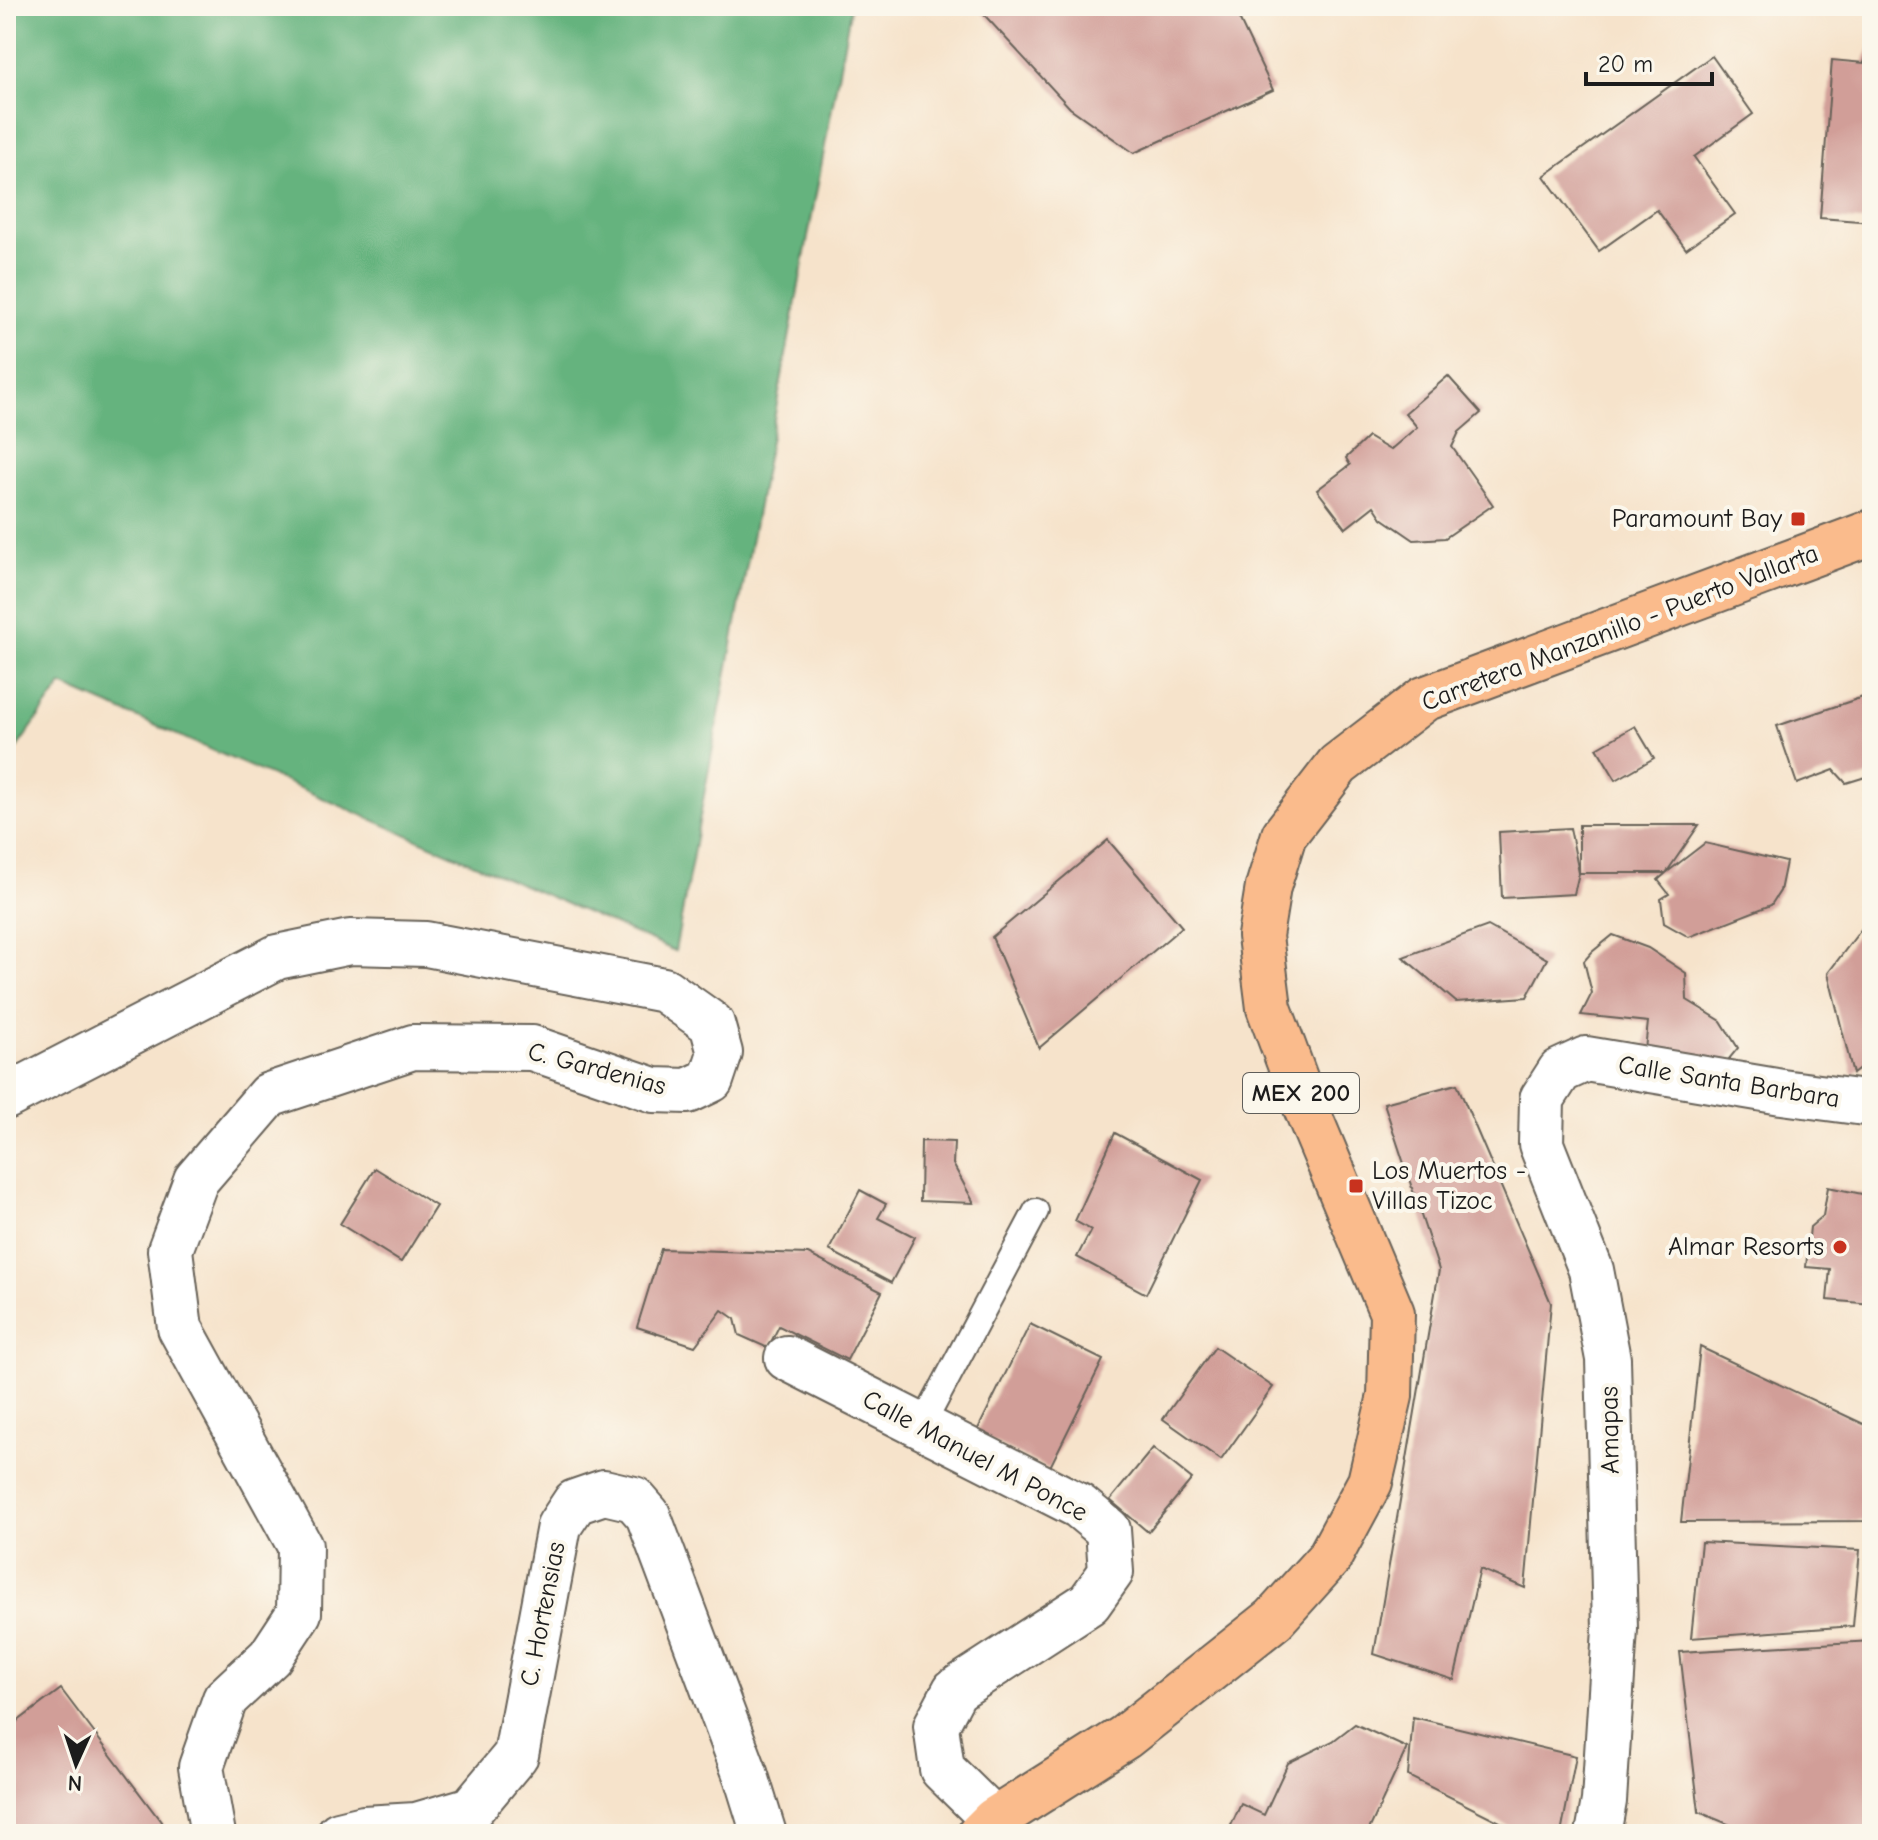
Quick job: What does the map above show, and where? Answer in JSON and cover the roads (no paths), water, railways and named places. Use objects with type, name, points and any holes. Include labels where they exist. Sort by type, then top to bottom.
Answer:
[{"type":"highway","name":"Carretera Manzanillo - Puerto Vallarta","points":[[987,1827],[1125,1737],[1274,1619],[1329,1558],[1370,1482],[1390,1396],[1392,1313],[1306,1108],[1269,1008],[1260,936],[1268,887],[1284,835],[1338,765],[1424,699],[1872,532]]},
{"type":"street","name":"C. Gardenias","points":[[6,1097],[277,957],[350,942],[426,944],[664,990],[712,1024],[720,1053],[711,1080],[688,1091],[654,1090],[532,1048],[413,1047],[269,1095],[196,1180],[170,1250],[180,1328],[300,1546],[299,1613],[270,1657],[225,1699],[201,1767],[213,1834]]},
{"type":"street","name":"Calle Santa Barbara","points":[[1586,1059],[1872,1104]]},
{"type":"street","name":"Amapas","points":[[1586,1059],[1560,1071],[1542,1099],[1541,1144],[1591,1270],[1608,1359],[1615,1629],[1604,1801],[1598,1834]]},
{"type":"street","name":"Calle Manuel M Ponce","points":[[787,1358],[1079,1506],[1108,1530],[1111,1572],[1089,1603],[955,1690],[936,1726],[942,1769],[987,1827]]},
{"type":"street","name":"C. Hortensias","points":[[339,1834],[364,1828],[416,1825],[471,1809],[516,1755],[559,1526],[575,1502],[604,1492],[634,1499],[648,1515],[746,1776],[764,1834]]},
{"type":"lane","points":[[922,1426],[1036,1211]]},
{"type":"place","name":"Paramount Bay","points":[[1798,519]]},
{"type":"place","name":"Los Muertos - Villas Tizoc","points":[[1356,1186]]},
{"type":"place","name":"Almar Resorts","points":[[1840,1247]]}]
